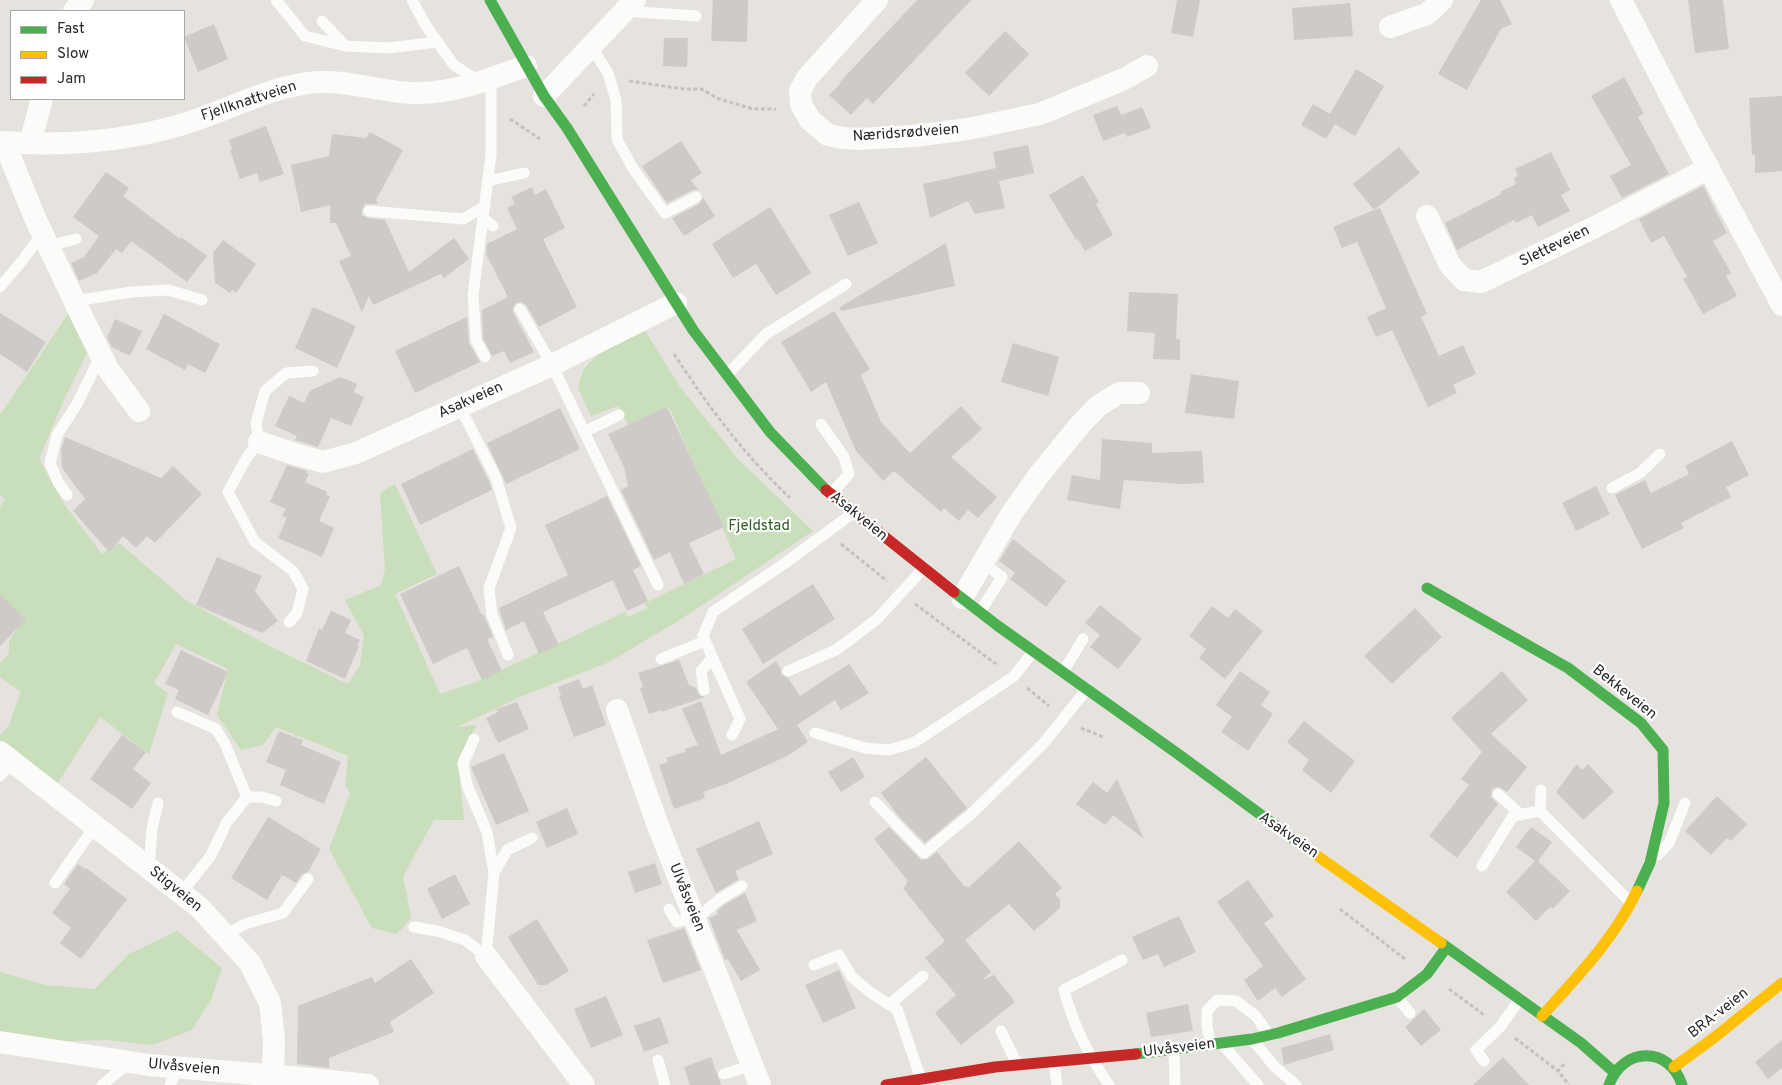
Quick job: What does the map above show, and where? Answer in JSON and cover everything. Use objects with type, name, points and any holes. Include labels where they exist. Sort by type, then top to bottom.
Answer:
[{"type":"main road","name":"Asakveien","points":[[490,0],[544,96],[567,128],[693,330],[770,432],[818,484],[971,605],[1178,754],[1256,813],[1520,999],[1581,1044],[1614,1072]]},
{"type":"main road","name":"Bekkeveien","points":[[1427,588],[1568,668],[1641,723],[1664,750],[1664,803],[1650,863],[1631,903],[1599,952],[1542,1016]]},
{"type":"main road","name":"Ulvåsveien","points":[[886,1085],[901,1084],[921,1079],[947,1080],[1018,1065],[1174,1050],[1269,1035],[1397,997],[1427,974],[1446,948]]},
{"type":"main road","name":"BRA-veien","points":[[1674,1068],[1782,983]]},
{"type":"main road","points":[[1609,1085],[1614,1072],[1624,1062],[1636,1057],[1650,1056],[1662,1059],[1674,1068],[1682,1080],[1682,1085]]},
{"type":"street","points":[[801,104],[800,91],[806,78],[877,0]]},
{"type":"street","points":[[1390,27],[1427,14],[1442,0]]},
{"type":"street","points":[[1621,0],[1748,245],[1782,305]]},
{"type":"street","points":[[544,96],[630,6]]},
{"type":"street","name":"Fjellknattveien","points":[[139,411],[108,369],[45,240],[2,142],[30,143],[136,136],[181,125],[272,91],[308,83],[329,81],[412,93],[443,92],[526,66]]},
{"type":"street","name":"Næridsrødveien","points":[[801,104],[810,120],[828,135],[859,139],[914,136],[1004,123],[1040,114],[1124,79],[1147,66]]},
{"type":"street","points":[[30,143],[42,100]]},
{"type":"street","name":"Sletteveien","points":[[1427,216],[1450,265],[1464,280],[1481,282],[1593,228],[1709,168]]},
{"type":"street","name":"Asakveien","points":[[259,442],[323,462],[356,453],[552,365],[676,303]]},
{"type":"street","points":[[971,605],[983,562],[1012,513],[1039,475],[1078,426],[1098,406],[1118,393],[1139,393]]},
{"type":"street","name":"Ulvåsveien","points":[[617,710],[657,823],[756,1075]]},
{"type":"street","name":"Stigveien","points":[[4,763],[95,826],[200,908],[250,963],[270,1003],[274,1040],[273,1076]]},
{"type":"street","points":[[486,956],[584,1085]]},
{"type":"street","name":"Ulvåsveien","points":[[0,1042],[130,1062],[174,1076],[273,1076],[301,1081],[368,1085]]},
{"type":"lane","points":[[276,0],[306,36],[345,46],[389,48],[437,42]]},
{"type":"lane","points":[[412,0],[426,26],[454,65],[486,80],[491,105],[491,156],[473,295],[476,340],[485,357]]},
{"type":"lane","points":[[630,6],[696,16]]},
{"type":"lane","points":[[322,21],[345,46]]},
{"type":"lane","points":[[591,46],[608,73],[616,100],[617,139],[632,167],[665,213],[696,197]]},
{"type":"lane","points":[[488,181],[524,173]]},
{"type":"lane","points":[[369,211],[463,219],[484,212]]},
{"type":"lane","points":[[484,212],[493,226]]},
{"type":"lane","points":[[0,287],[22,261],[45,240],[76,239]]},
{"type":"lane","points":[[727,375],[766,334],[846,284]]},
{"type":"lane","points":[[74,302],[132,292],[168,290],[202,300]]},
{"type":"lane","points":[[520,310],[552,365],[658,585]]},
{"type":"lane","points":[[67,495],[58,482],[50,463],[57,435],[77,404],[101,355]]},
{"type":"lane","points":[[289,622],[297,613],[303,589],[293,571],[255,542],[228,492],[247,456],[259,442],[256,423],[265,391],[286,373],[313,371]]},
{"type":"lane","points":[[460,407],[496,478],[511,528],[489,588],[492,614],[508,655]]},
{"type":"lane","points":[[584,432],[619,415]]},
{"type":"lane","points":[[821,424],[844,457],[849,474],[831,494]]},
{"type":"lane","points":[[1612,488],[1640,473],[1660,454]]},
{"type":"lane","points":[[732,735],[740,719],[703,636],[713,612],[788,561],[853,512]]},
{"type":"lane","points":[[788,671],[836,650],[843,645],[876,620],[924,568]]},
{"type":"lane","points":[[1064,672],[1083,639]]},
{"type":"lane","points":[[661,659],[705,641]]},
{"type":"lane","points":[[815,733],[865,748],[889,750],[915,742],[1013,677],[1034,651]]},
{"type":"lane","points":[[704,690],[701,671],[712,658]]},
{"type":"lane","points":[[875,802],[924,853],[970,815],[1043,744],[1087,689]]},
{"type":"lane","points":[[177,712],[216,729],[225,744],[247,797]]},
{"type":"lane","points":[[474,739],[463,764],[467,785],[487,832],[494,873],[486,956]]},
{"type":"lane","points":[[1541,790],[1540,811],[1631,903]]},
{"type":"lane","points":[[1498,794],[1521,815]]},
{"type":"lane","points":[[247,797],[262,797],[276,801]]},
{"type":"lane","points":[[181,893],[210,857],[227,822],[247,797]]},
{"type":"lane","points":[[149,868],[152,829],[158,803]]},
{"type":"lane","points":[[1650,863],[1670,843],[1685,803]]},
{"type":"lane","points":[[1482,866],[1512,816],[1540,811]]},
{"type":"lane","points":[[55,883],[95,826]]},
{"type":"lane","points":[[494,873],[507,850],[532,838]]},
{"type":"lane","points":[[225,935],[245,924],[283,913],[308,879]]},
{"type":"lane","points":[[669,909],[678,922],[694,918],[742,886]]},
{"type":"lane","points":[[414,927],[437,931],[465,940],[486,956]]},
{"type":"lane","points":[[814,965],[839,955],[852,977],[871,993],[897,1009],[921,1079]]},
{"type":"lane","points":[[1109,1085],[1091,1059],[1069,1011],[1064,990],[1122,960]]},
{"type":"lane","points":[[890,1005],[923,976]]},
{"type":"lane","points":[[1397,997],[1410,1013]]},
{"type":"lane","points":[[1484,1061],[1476,1050],[1500,1027],[1520,999]]},
{"type":"lane","points":[[1258,1085],[1216,1044],[1207,1027],[1207,1011],[1217,1000],[1236,1001],[1256,1016],[1269,1035]]},
{"type":"lane","points":[[1001,1031],[1018,1065]]},
{"type":"lane","points":[[1252,1039],[1274,1067],[1296,1085]]},
{"type":"lane","points":[[1174,1050],[1175,1085]]},
{"type":"lane","points":[[658,1060],[665,1085]]},
{"type":"lane","points":[[102,1085],[130,1062]]},
{"type":"lane","points":[[1054,1062],[1058,1085]]},
{"type":"lane","points":[[724,1074],[756,1075]]},
{"type":"path","points":[[491,105],[542,141],[567,128],[604,80],[609,77],[675,88],[700,89],[719,99],[753,109],[776,109],[801,104]]},
{"type":"path","points":[[1569,1058],[1558,1072],[1569,1085]]},
{"type":"green space","name":"Fjeldstad","points":[[68,314],[87,353],[63,402],[39,459],[64,504],[102,554],[119,543],[187,601],[271,647],[348,684],[360,665],[364,636],[345,600],[381,585],[385,569],[380,493],[395,484],[437,574],[395,594],[440,694],[476,682],[625,612],[628,617],[648,608],[645,603],[736,559],[669,407],[629,426],[618,406],[591,416],[578,388],[584,369],[596,357],[620,342],[645,331],[680,387],[738,459],[813,531],[675,623],[607,663],[522,696],[457,727],[477,725],[458,758],[464,820],[434,820],[403,876],[411,918],[397,934],[372,928],[329,849],[350,793],[345,785],[348,756],[276,727],[263,745],[241,750],[217,715],[228,669],[176,644],[154,683],[168,693],[149,754],[100,717],[56,786],[0,741],[0,736],[9,725],[21,692],[0,677],[0,663],[9,653],[9,641],[24,619],[0,601],[0,507],[5,499],[0,495],[0,415]]},
{"type":"green space","points":[[177,931],[222,968],[211,1000],[192,1030],[152,1045],[108,1040],[0,1043],[0,972],[45,985],[95,989],[129,954]]},
{"type":"building","points":[[713,0],[748,0],[747,42],[711,41]]},
{"type":"building","points":[[917,0],[971,0],[873,104],[867,98],[851,115],[829,95]]},
{"type":"building","points":[[1177,0],[1200,0],[1193,37],[1171,33]]},
{"type":"building","points":[[1481,0],[1500,0],[1512,24],[1501,29],[1467,90],[1438,74]]},
{"type":"building","points":[[1688,0],[1723,0],[1729,49],[1695,53]]},
{"type":"building","points":[[1350,3],[1353,36],[1294,40],[1292,8]]},
{"type":"building","points":[[214,24],[228,59],[198,72],[185,37]]},
{"type":"building","points":[[1005,31],[1029,54],[989,96],[965,73]]},
{"type":"building","points":[[664,38],[688,38],[687,67],[663,66]]},
{"type":"building","points":[[1356,69],[1384,86],[1355,136],[1335,124],[1326,139],[1301,125],[1313,104],[1330,114]]},
{"type":"building","points":[[1624,77],[1644,114],[1638,117],[1669,174],[1622,198],[1610,176],[1631,165],[1591,96]]},
{"type":"building","points":[[1782,96],[1782,171],[1755,173],[1755,155],[1752,155],[1749,98]]},
{"type":"building","points":[[1117,106],[1121,115],[1142,107],[1151,128],[1127,137],[1125,133],[1103,141],[1093,115]]},
{"type":"building","points":[[266,126],[284,174],[260,182],[257,173],[240,179],[230,150],[232,149],[229,140]]},
{"type":"building","points":[[370,132],[403,150],[376,200],[378,204],[365,204],[362,215],[368,218],[385,220],[409,272],[454,238],[469,259],[444,278],[441,274],[373,305],[369,296],[362,312],[339,261],[351,256],[336,223],[330,223],[330,205],[301,212],[291,165],[329,156],[332,134],[366,138]]},
{"type":"building","points":[[681,141],[702,173],[691,180],[698,190],[693,190],[667,203],[642,166]]},
{"type":"building","points":[[1028,145],[1034,173],[999,181],[1005,208],[975,214],[968,201],[930,218],[923,184],[996,168],[993,152]]},
{"type":"building","points":[[1399,147],[1420,173],[1374,210],[1353,184]]},
{"type":"building","points":[[1551,152],[1570,190],[1561,195],[1570,211],[1538,227],[1532,215],[1516,223],[1514,220],[1457,250],[1445,223],[1501,194],[1500,192],[1516,184],[1514,178],[1518,176],[1515,169]]},
{"type":"building","points":[[106,172],[129,188],[123,196],[180,239],[181,237],[207,256],[187,282],[131,241],[122,253],[116,249],[97,273],[79,281],[71,263],[84,257],[99,236],[73,217]]},
{"type":"building","points":[[1083,175],[1099,202],[1096,204],[1113,235],[1085,251],[1078,239],[1076,240],[1049,195]]},
{"type":"building","points":[[1703,186],[1727,233],[1713,241],[1731,273],[1726,276],[1737,296],[1703,314],[1683,279],[1687,277],[1664,236],[1651,243],[1639,219]]},
{"type":"building","points":[[532,187],[535,195],[546,189],[565,228],[543,239],[577,307],[539,327],[526,305],[521,302],[516,303],[513,312],[534,352],[510,363],[504,351],[492,356],[483,338],[482,310],[508,297],[486,254],[487,244],[517,229],[507,208],[515,204],[511,197]]},
{"type":"building","points":[[703,198],[715,216],[684,236],[672,218],[699,204]]},
{"type":"building","points":[[859,202],[878,243],[848,256],[829,215]]},
{"type":"building","points":[[770,207],[811,273],[776,295],[756,264],[733,278],[712,244]]},
{"type":"building","points":[[1380,208],[1427,314],[1421,317],[1439,356],[1463,345],[1476,374],[1453,385],[1457,393],[1428,407],[1392,330],[1376,337],[1367,317],[1386,308],[1357,242],[1342,248],[1333,227]]},
{"type":"building","points":[[223,240],[256,264],[236,293],[232,290],[230,293],[215,283],[213,253]]},
{"type":"building","points":[[946,243],[955,286],[841,311],[840,307]]},
{"type":"building","points":[[1129,292],[1178,294],[1176,339],[1180,340],[1180,360],[1153,359],[1155,333],[1127,331]]},
{"type":"building","points":[[313,307],[356,326],[337,368],[295,348]]},
{"type":"building","points":[[834,311],[870,369],[861,375],[881,422],[910,453],[961,406],[982,429],[951,457],[997,497],[978,518],[968,510],[959,521],[944,508],[941,512],[894,471],[883,481],[856,451],[826,382],[811,392],[781,342]]},
{"type":"building","points":[[0,313],[46,342],[27,372],[0,354]]},
{"type":"building","points":[[164,314],[220,344],[205,373],[188,364],[185,370],[146,349]]},
{"type":"building","points":[[467,317],[469,343],[480,362],[415,393],[395,351]]},
{"type":"building","points":[[115,319],[142,331],[130,356],[112,347],[107,337]]},
{"type":"building","points":[[1013,343],[1059,357],[1048,396],[1001,382]]},
{"type":"building","points":[[1191,374],[1239,381],[1234,419],[1185,413]]},
{"type":"building","points":[[340,377],[357,384],[354,392],[364,397],[351,426],[331,418],[318,447],[295,440],[297,436],[275,426],[289,396],[304,403],[310,391]]},
{"type":"building","points":[[667,407],[724,527],[689,543],[704,574],[684,584],[670,552],[654,560],[621,490],[628,486],[624,467],[608,434]]},
{"type":"building","points":[[560,408],[580,449],[506,484],[487,443]]},
{"type":"building","points":[[65,437],[161,478],[173,466],[202,494],[155,543],[147,536],[136,548],[123,536],[109,552],[73,511],[85,499],[62,468],[61,449]]},
{"type":"building","points":[[1102,439],[1152,443],[1152,453],[1202,451],[1204,483],[1182,484],[1124,480],[1120,509],[1067,500],[1072,475],[1100,480]]},
{"type":"building","points":[[1732,441],[1749,475],[1726,487],[1731,497],[1681,523],[1684,528],[1642,549],[1615,495],[1645,480],[1651,493],[1689,474],[1685,466]]},
{"type":"building","points":[[473,449],[492,490],[420,525],[401,484]]},
{"type":"building","points":[[287,465],[307,471],[306,473],[309,474],[305,482],[327,492],[326,495],[330,496],[319,521],[334,528],[322,557],[278,538],[287,518],[282,516],[286,509],[270,502]]},
{"type":"building","points":[[1596,486],[1610,514],[1576,531],[1562,503]]},
{"type":"building","points":[[607,496],[641,566],[633,570],[648,601],[627,611],[613,580],[543,612],[559,645],[539,654],[524,621],[506,630],[499,608],[568,575],[545,525]]},
{"type":"building","points":[[1013,539],[1066,581],[1046,607],[1010,579],[1015,573],[999,561]]},
{"type":"building","points":[[217,557],[262,576],[255,591],[278,621],[262,633],[196,605]]},
{"type":"building","points":[[459,566],[482,615],[484,615],[493,637],[487,639],[502,671],[482,680],[467,648],[433,664],[400,594]]},
{"type":"building","points":[[813,584],[835,619],[763,664],[742,629]]},
{"type":"building","points":[[0,594],[26,620],[0,646]]},
{"type":"building","points":[[1100,605],[1142,639],[1118,669],[1090,647],[1100,635],[1085,623]]},
{"type":"building","points":[[1212,606],[1228,618],[1235,609],[1263,631],[1225,679],[1199,658],[1206,649],[1189,636]]},
{"type":"building","points":[[1415,608],[1442,637],[1392,684],[1364,656]]},
{"type":"building","points":[[331,611],[351,620],[345,633],[360,640],[345,679],[306,661],[319,628],[322,630]]},
{"type":"building","points":[[181,650],[228,672],[208,715],[175,699],[179,690],[165,684]]},
{"type":"building","points":[[679,660],[689,685],[696,688],[699,695],[705,697],[661,712],[661,710],[649,714],[640,688],[643,687],[638,673]]},
{"type":"building","points":[[776,661],[781,669],[781,674],[788,678],[800,696],[849,664],[869,693],[841,710],[835,700],[797,725],[808,742],[787,756],[726,784],[703,792],[705,798],[674,809],[659,765],[668,762],[666,758],[685,752],[685,749],[698,745],[682,709],[701,701],[721,755],[778,729],[746,682]]},
{"type":"building","points":[[1240,671],[1270,692],[1261,705],[1273,714],[1248,751],[1221,732],[1232,717],[1216,705]]},
{"type":"building","points":[[1502,671],[1528,700],[1491,734],[1527,767],[1507,792],[1499,787],[1492,789],[1491,797],[1498,804],[1457,858],[1429,836],[1469,785],[1461,779],[1482,752],[1451,718]]},
{"type":"building","points":[[579,679],[583,689],[592,685],[606,725],[574,737],[559,696],[561,696],[558,687]]},
{"type":"building","points":[[517,702],[529,729],[498,743],[486,718],[498,712],[496,709]]},
{"type":"building","points":[[1304,721],[1355,761],[1331,793],[1302,770],[1309,760],[1287,742]]},
{"type":"building","points":[[279,731],[303,740],[301,745],[341,762],[324,804],[280,785],[286,770],[266,762]]},
{"type":"building","points":[[122,735],[146,752],[133,769],[151,783],[132,809],[90,779]]},
{"type":"building","points":[[504,753],[529,811],[496,825],[471,767]]},
{"type":"building","points":[[853,757],[865,777],[841,792],[828,772]]},
{"type":"building","points":[[926,757],[967,808],[925,843],[900,818],[881,793]]},
{"type":"building","points":[[1577,764],[1582,770],[1588,764],[1614,792],[1583,820],[1556,792]]},
{"type":"building","points":[[1117,779],[1144,839],[1113,815],[1105,825],[1076,804],[1093,782],[1107,793]]},
{"type":"building","points":[[1717,796],[1747,824],[1731,841],[1727,838],[1711,855],[1685,831]]},
{"type":"building","points":[[567,808],[578,834],[547,848],[536,822]]},
{"type":"building","points":[[268,817],[321,849],[308,872],[302,874],[296,883],[282,875],[267,900],[231,878]]},
{"type":"building","points":[[759,821],[773,854],[735,871],[739,879],[716,893],[696,849]]},
{"type":"building","points":[[889,827],[921,860],[928,859],[937,852],[965,887],[967,886],[968,888],[1019,841],[1062,888],[1055,894],[1060,899],[1060,908],[1034,931],[1009,904],[965,940],[991,972],[982,980],[994,975],[1015,1002],[961,1045],[935,1013],[956,995],[925,958],[945,941],[903,888],[908,881],[874,839]]},
{"type":"building","points":[[1531,827],[1552,842],[1538,861],[1570,891],[1553,909],[1550,907],[1536,921],[1506,892],[1535,861],[1516,847]]},
{"type":"building","points":[[655,863],[662,884],[635,893],[628,872]]},
{"type":"building","points":[[78,864],[127,899],[81,959],[60,943],[71,928],[52,913],[70,889],[64,884]]},
{"type":"building","points":[[455,874],[470,904],[442,919],[427,889]]},
{"type":"building","points":[[1248,880],[1274,916],[1264,923],[1306,979],[1282,997],[1275,988],[1258,1001],[1244,980],[1263,966],[1217,902]]},
{"type":"building","points":[[745,893],[757,921],[737,930],[760,970],[741,981],[728,959],[725,960],[709,918],[718,914],[717,911],[724,905]]},
{"type":"building","points":[[1179,916],[1196,952],[1164,967],[1158,954],[1143,960],[1132,937]]},
{"type":"building","points":[[537,919],[569,971],[546,985],[538,985],[508,937]]},
{"type":"building","points":[[684,928],[701,970],[663,983],[647,940]]},
{"type":"building","points":[[411,959],[434,993],[390,1022],[394,1032],[329,1058],[329,1068],[297,1064],[298,1006],[372,977],[375,983]]},
{"type":"building","points":[[839,970],[856,1008],[823,1023],[805,985]]},
{"type":"building","points":[[606,996],[623,1035],[591,1048],[574,1009]]},
{"type":"building","points":[[1188,1004],[1193,1031],[1151,1037],[1146,1013]]},
{"type":"building","points":[[1424,1009],[1441,1030],[1421,1046],[1405,1027]]},
{"type":"building","points":[[660,1017],[669,1043],[644,1052],[634,1026]]},
{"type":"building","points":[[1330,1034],[1334,1050],[1284,1065],[1281,1048]]},
{"type":"building","points":[[1782,1040],[1782,1068],[1768,1079],[1755,1062]]},
{"type":"building","points":[[711,1057],[721,1085],[690,1085],[684,1067]]},
{"type":"building","points":[[1503,1057],[1529,1085],[1473,1085]]},
{"type":"traffic: fast","points":[[490,0],[544,96],[567,128],[693,330],[770,432],[826,490]]},
{"type":"traffic: fast","points":[[1427,588],[1568,668],[1641,723],[1663,750],[1664,803],[1650,863],[1637,891]]},
{"type":"traffic: fast","points":[[954,592],[998,626],[1302,845]]},
{"type":"traffic: fast","points":[[1441,943],[1581,1043],[1614,1072]]},
{"type":"traffic: fast","points":[[1136,1054],[1252,1039],[1397,997],[1427,974],[1446,948]]},
{"type":"traffic: fast","points":[[1609,1085],[1616,1072],[1625,1063],[1635,1058],[1646,1056],[1668,1063],[1676,1072],[1682,1085]]},
{"type":"traffic: slow","points":[[1302,845],[1441,943]]},
{"type":"traffic: slow","points":[[1542,1016],[1606,941],[1628,909],[1637,891]]},
{"type":"traffic: slow","points":[[1674,1067],[1782,983]]},
{"type":"traffic: jam","points":[[826,490],[954,592]]},
{"type":"traffic: jam","points":[[886,1085],[995,1067],[1136,1054]]}]
